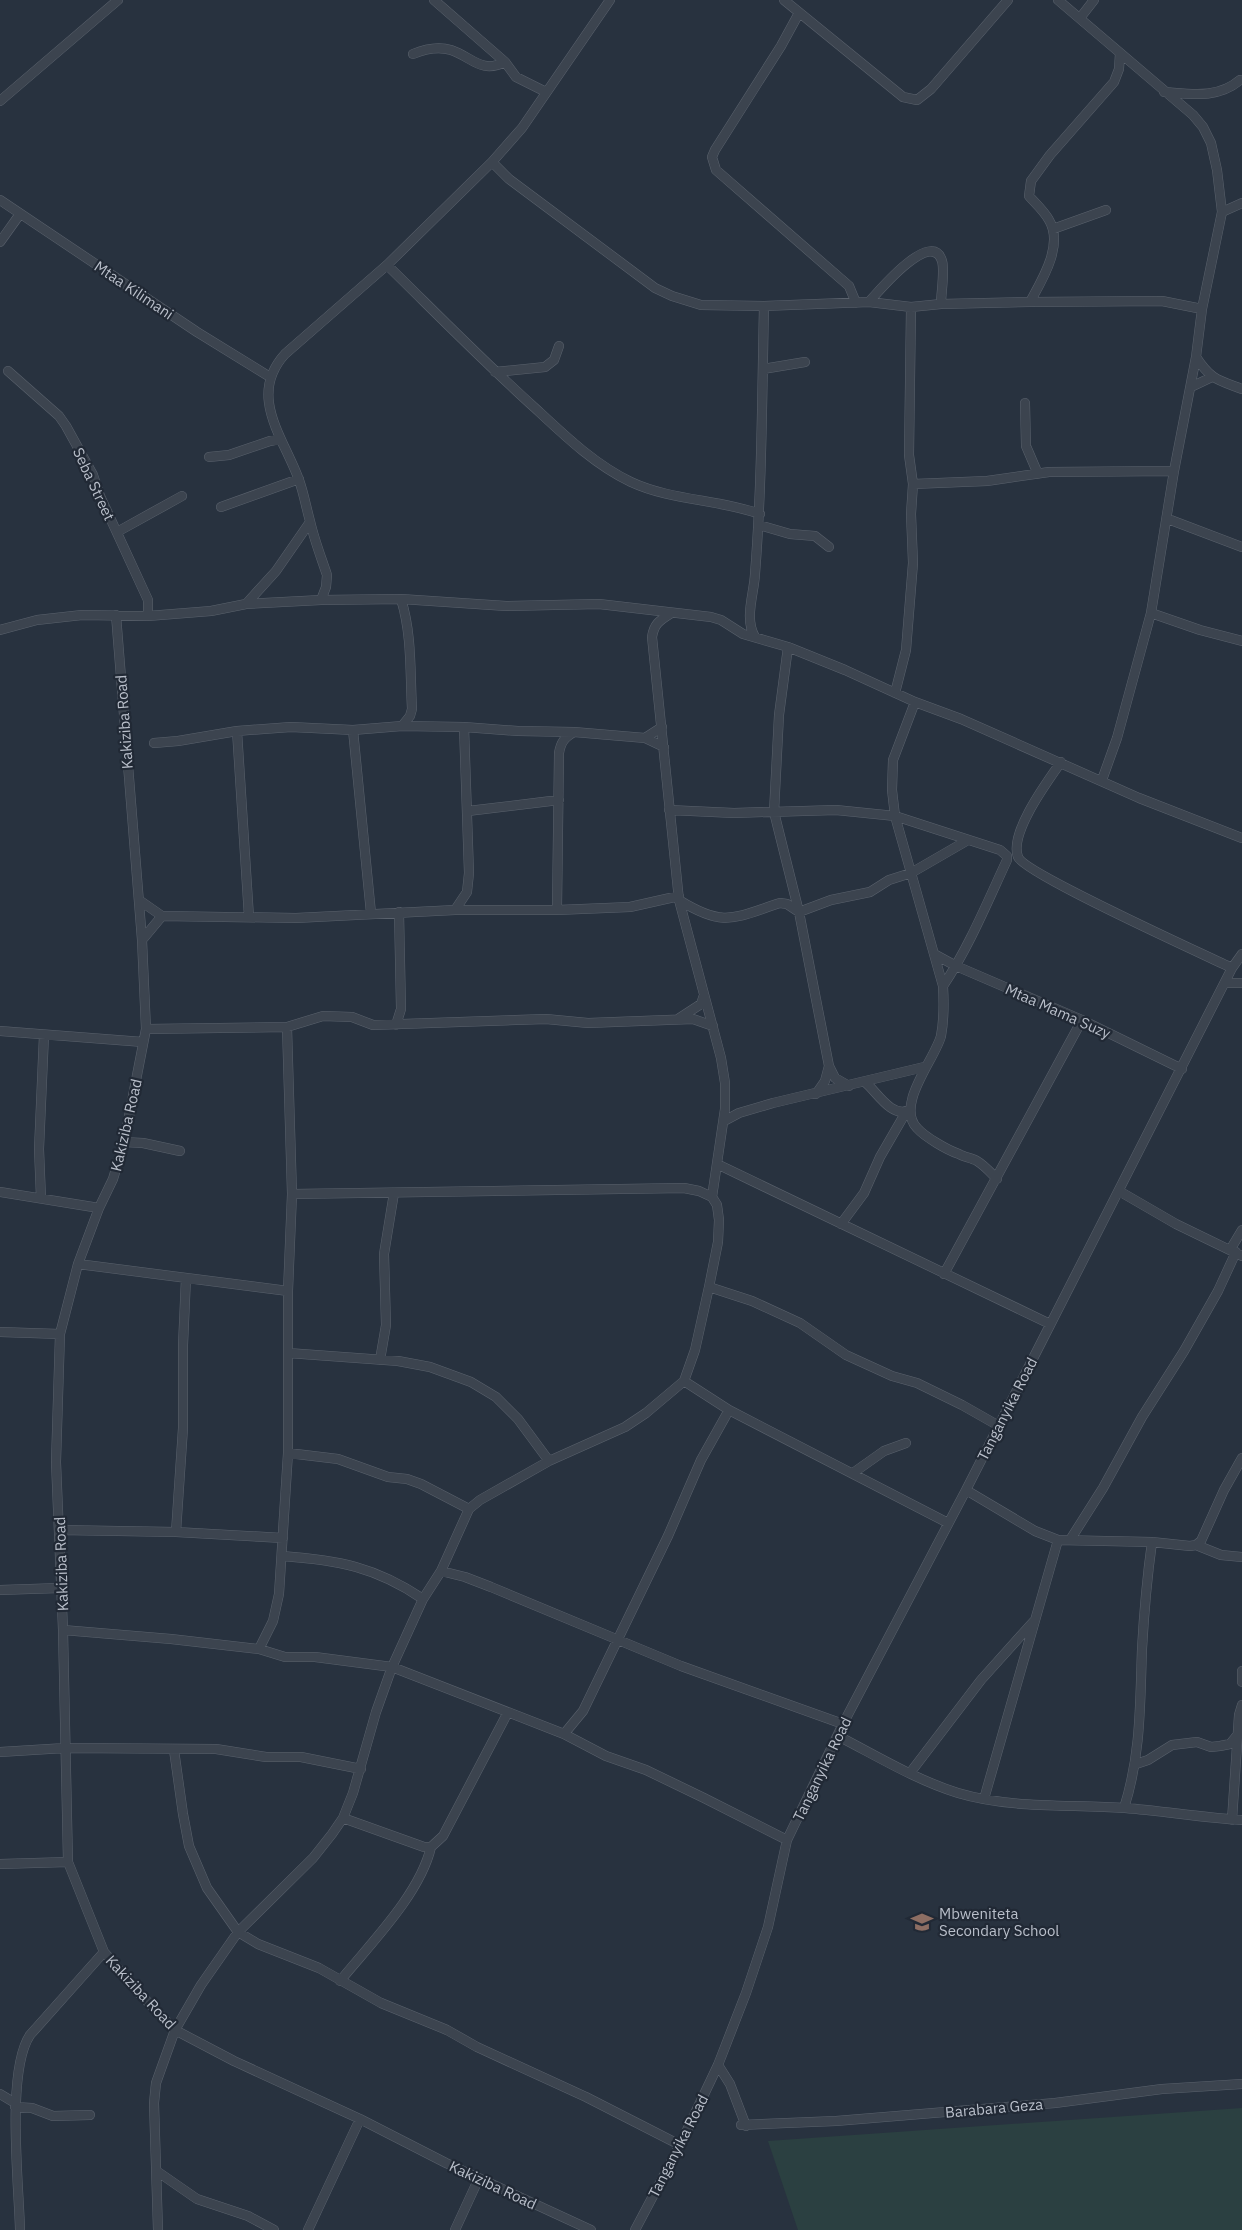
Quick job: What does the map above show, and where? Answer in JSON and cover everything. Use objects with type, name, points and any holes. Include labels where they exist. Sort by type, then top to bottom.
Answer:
[{"type":"street","points":[[0,101],[118,0]]},
{"type":"street","points":[[434,0],[505,62],[516,77],[546,92]]},
{"type":"street","points":[[321,600],[326,586],[326,576],[310,522],[306,501],[299,479],[280,439],[271,413],[268,389],[274,366],[285,354],[388,265],[492,162],[522,128],[610,0]]},
{"type":"street","points":[[784,0],[902,97],[917,100],[931,89],[1008,0]]},
{"type":"street","points":[[1058,0],[1100,38],[1193,115],[1203,127],[1211,143],[1217,170],[1222,212],[1202,309],[1196,357],[1174,471],[1168,519],[1151,613],[1117,738],[1102,780]]},
{"type":"street","points":[[1080,18],[1094,0]]},
{"type":"street","points":[[799,13],[781,46],[715,150],[712,163],[716,170],[849,286],[856,303]]},
{"type":"street","points":[[413,54],[427,48],[443,48],[452,50],[482,66],[499,65],[505,62]]},
{"type":"street","points":[[1030,302],[1049,266],[1053,252],[1053,229],[1049,220],[1029,196],[1031,181],[1050,154],[1114,82],[1119,69],[1120,53]]},
{"type":"street","points":[[1164,92],[1217,94],[1232,87],[1240,80]]},
{"type":"street","points":[[492,162],[509,180],[655,288],[672,296],[701,305],[764,306],[869,302],[911,307],[941,304],[1162,301],[1202,309]]},
{"type":"street","name":"Mtaa Kilimani","points":[[0,200],[197,332],[270,377]]},
{"type":"street","points":[[1222,212],[1242,203]]},
{"type":"street","points":[[1053,229],[1106,210]]},
{"type":"street","points":[[0,242],[20,214]]},
{"type":"street","points":[[869,302],[884,284],[906,263],[924,253],[931,252],[937,254],[942,261],[941,304]]},
{"type":"street","points":[[388,265],[494,372],[568,439],[612,473],[633,483],[688,499],[742,507],[760,514]]},
{"type":"street","points":[[755,637],[750,629],[749,618],[754,591],[760,514],[764,306]]},
{"type":"street","points":[[895,693],[906,650],[913,563],[910,514],[913,484],[909,455],[911,307]]},
{"type":"street","points":[[494,372],[545,367],[554,360],[559,346]]},
{"type":"street","points":[[1196,357],[1206,373],[1242,389]]},
{"type":"street","points":[[762,369],[805,362]]},
{"type":"street","name":"Seba Street","points":[[8,371],[59,416],[94,476],[148,600],[148,616]]},
{"type":"street","points":[[1190,387],[1212,377]]},
{"type":"street","points":[[1025,403],[1026,446],[1038,474]]},
{"type":"street","points":[[209,456],[229,455],[280,439]]},
{"type":"street","points":[[913,484],[987,481],[1038,474],[1174,471]]},
{"type":"street","points":[[221,508],[299,479]]},
{"type":"street","points":[[117,532],[182,496]]},
{"type":"street","points":[[1168,519],[1242,547]]},
{"type":"street","points":[[246,604],[276,572],[310,522]]},
{"type":"street","points":[[759,525],[790,534],[815,536],[829,547]]},
{"type":"street","points":[[401,599],[406,615],[409,641],[412,709],[410,716],[402,726]]},
{"type":"street","points":[[0,630],[37,620],[82,615],[148,616],[211,610],[246,604],[321,600],[401,599],[506,606],[599,604],[633,607],[670,614],[711,617],[721,620],[743,634],[788,647],[846,670],[915,702],[1061,762],[1139,798],[1242,838]]},
{"type":"street","points":[[1151,613],[1200,630],[1242,641]]},
{"type":"street","points":[[670,614],[658,621],[654,627],[652,637],[679,898],[725,1083],[724,1121],[712,1197]]},
{"type":"street","name":"Kakiziba Road","points":[[116,615],[142,940],[146,1029],[124,1142],[113,1179],[99,1208],[78,1264],[60,1334],[56,1462],[60,1530],[68,1862],[104,1952],[140,1994],[175,2030],[234,2062],[360,2119],[446,2163],[591,2230]]},
{"type":"street","points":[[732,627],[749,618]]},
{"type":"street","points":[[788,647],[779,716],[774,812],[799,912],[829,1066],[835,1078],[849,1086]]},
{"type":"street","points":[[841,1224],[864,1193],[880,1157],[908,1110],[924,1067],[935,1052],[940,1036],[943,986],[896,816],[892,790],[893,760],[915,702]]},
{"type":"street","points":[[154,743],[178,741],[237,730],[291,727],[353,730],[402,726],[574,732],[645,738],[664,747]]},
{"type":"street","points":[[455,910],[466,892],[469,873],[464,727]]},
{"type":"street","points":[[645,738],[662,727]]},
{"type":"street","points":[[237,730],[249,917]]},
{"type":"street","points":[[353,730],[370,913]]},
{"type":"street","points":[[557,910],[560,744],[566,736],[574,732]]},
{"type":"street","points":[[1061,762],[1035,801],[1019,836],[1018,858],[1022,863],[1056,883],[1232,968]]},
{"type":"street","points":[[468,811],[558,800]]},
{"type":"street","points":[[669,810],[774,812],[836,810],[896,816],[1000,850],[1007,856],[1007,860],[956,966],[943,986]]},
{"type":"street","points":[[799,912],[831,900],[870,892],[889,880],[911,873],[968,840]]},
{"type":"street","points":[[139,900],[162,916],[296,918],[455,910],[557,910],[630,907],[679,898],[699,913],[716,918],[736,917],[780,903],[787,904],[799,912]]},
{"type":"street","points":[[396,1025],[401,1009],[399,912]]},
{"type":"street","points":[[142,940],[162,916]]},
{"type":"street","name":"Mtaa Mama Suzy","points":[[934,954],[956,966],[1082,1020],[1182,1069]]},
{"type":"street","name":"Tanganyika Road","points":[[635,2230],[680,2145],[718,2065],[746,1993],[768,1927],[787,1840],[843,1724],[999,1426],[1232,968],[1242,954]]},
{"type":"street","points":[[1225,983],[1242,983]]},
{"type":"street","points":[[678,1019],[701,1004],[704,995]]},
{"type":"street","points":[[146,1029],[287,1026],[323,1016],[352,1017],[373,1025],[546,1019],[588,1023],[678,1019],[693,1020],[712,1026]]},
{"type":"street","points":[[944,1274],[1082,1020]]},
{"type":"street","points":[[259,1649],[273,1621],[279,1594],[288,1453],[288,1290],[292,1194],[287,1026]]},
{"type":"street","points":[[0,1031],[143,1042]]},
{"type":"street","points":[[41,1198],[39,1149],[44,1035]]},
{"type":"street","points":[[816,1094],[825,1081],[829,1066]]},
{"type":"street","points":[[724,1121],[739,1113],[866,1083],[924,1067]]},
{"type":"street","points":[[866,1083],[880,1099],[898,1111],[908,1110]]},
{"type":"street","points":[[908,1110],[911,1120],[917,1128],[945,1148],[976,1160],[997,1179]]},
{"type":"street","points":[[124,1142],[143,1142],[180,1151]]},
{"type":"street","points":[[717,1164],[1050,1324]]},
{"type":"street","points":[[158,2230],[158,2172],[154,2103],[156,2083],[175,2030],[201,1985],[238,1932],[313,1858],[343,1818],[361,1770],[376,1712],[392,1667],[424,1599],[441,1572],[469,1509],[480,1500],[549,1461],[625,1426],[646,1413],[684,1381],[695,1350],[718,1242],[719,1220],[717,1205],[712,1197],[699,1191],[684,1188],[292,1194]]},
{"type":"street","points":[[1119,1191],[1176,1224],[1236,1252]]},
{"type":"street","points":[[0,1192],[99,1208]]},
{"type":"street","points":[[380,1360],[386,1325],[384,1254],[394,1193]]},
{"type":"street","points":[[1070,1540],[1104,1488],[1142,1417],[1184,1352],[1218,1291],[1236,1252],[1242,1230]]},
{"type":"street","points":[[78,1264],[288,1290]]},
{"type":"street","points":[[176,1532],[183,1428],[183,1345],[186,1278]]},
{"type":"street","points":[[709,1287],[752,1301],[800,1323],[846,1355],[892,1376],[917,1383],[999,1426]]},
{"type":"street","points":[[0,1332],[60,1334]]},
{"type":"street","points":[[288,1353],[398,1361],[430,1368],[479,1387],[496,1397],[518,1419],[549,1461]]},
{"type":"street","points":[[684,1381],[729,1410],[948,1523]]},
{"type":"street","points":[[564,1734],[583,1710],[668,1536],[698,1467],[729,1410]]},
{"type":"street","points":[[853,1473],[884,1451],[906,1444]]},
{"type":"street","points":[[288,1453],[338,1459],[388,1477],[421,1484],[469,1509]]},
{"type":"street","points":[[1196,1545],[1204,1535],[1242,1458]]},
{"type":"street","points":[[1232,1476],[1242,1478]]},
{"type":"street","points":[[966,1490],[1027,1526],[1058,1540],[1196,1545],[1221,1554],[1242,1557]]},
{"type":"street","points":[[60,1530],[176,1532],[283,1538]]},
{"type":"street","points":[[984,1799],[1058,1540]]},
{"type":"street","points":[[1124,1808],[1136,1764],[1141,1712],[1146,1585],[1152,1542]]},
{"type":"street","points":[[282,1556],[329,1559],[365,1569],[402,1585],[424,1599]]},
{"type":"street","points":[[441,1572],[465,1577],[681,1666],[843,1724]]},
{"type":"street","points":[[0,1590],[60,1588]]},
{"type":"street","points":[[910,1773],[981,1680],[1035,1619]]},
{"type":"street","points":[[63,1630],[259,1649],[285,1657],[315,1657],[392,1667],[564,1734],[606,1756],[646,1770],[787,1840]]},
{"type":"street","points":[[1242,1670],[1242,1682]]},
{"type":"street","points":[[1232,1820],[1242,1705]]},
{"type":"street","points":[[340,1981],[406,1900],[422,1872],[431,1847],[443,1836],[508,1712]]},
{"type":"street","points":[[1136,1764],[1148,1760],[1172,1745],[1197,1742],[1212,1747],[1220,1746],[1230,1744],[1238,1734]]},
{"type":"street","points":[[838,1736],[933,1785],[984,1799],[1076,1807],[1124,1808],[1242,1820]]},
{"type":"street","points":[[0,1752],[65,1748],[216,1749],[266,1757],[301,1757],[361,1770]]},
{"type":"street","points":[[174,1750],[183,1814],[196,1864],[215,1902],[238,1932],[258,1944],[319,1968],[382,2003],[447,2030],[477,2047],[586,2096],[680,2145]]},
{"type":"street","points":[[343,1818],[424,1847],[431,1847]]},
{"type":"street","points":[[0,1864],[68,1862]]},
{"type":"street","points":[[20,2230],[15,2105],[23,2051],[27,2040],[104,1952]]},
{"type":"street","name":"Barabara Geza","points":[[718,2065],[730,2084],[744,2125],[836,2121],[1055,2103],[1162,2089],[1242,2084]]},
{"type":"street","points":[[0,2094],[15,2105],[32,2108],[53,2116],[90,2115]]},
{"type":"street","points":[[308,2230],[360,2119]]},
{"type":"street","points":[[158,2172],[196,2199],[248,2216],[274,2230]]},
{"type":"street","points":[[455,2230],[479,2178]]},
{"type":"green space","points":[[1242,2108],[1242,2230],[798,2230],[768,2141]]},
{"type":"place","name":"Mbweniteta Secondary School","points":[[922,1922]]}]
